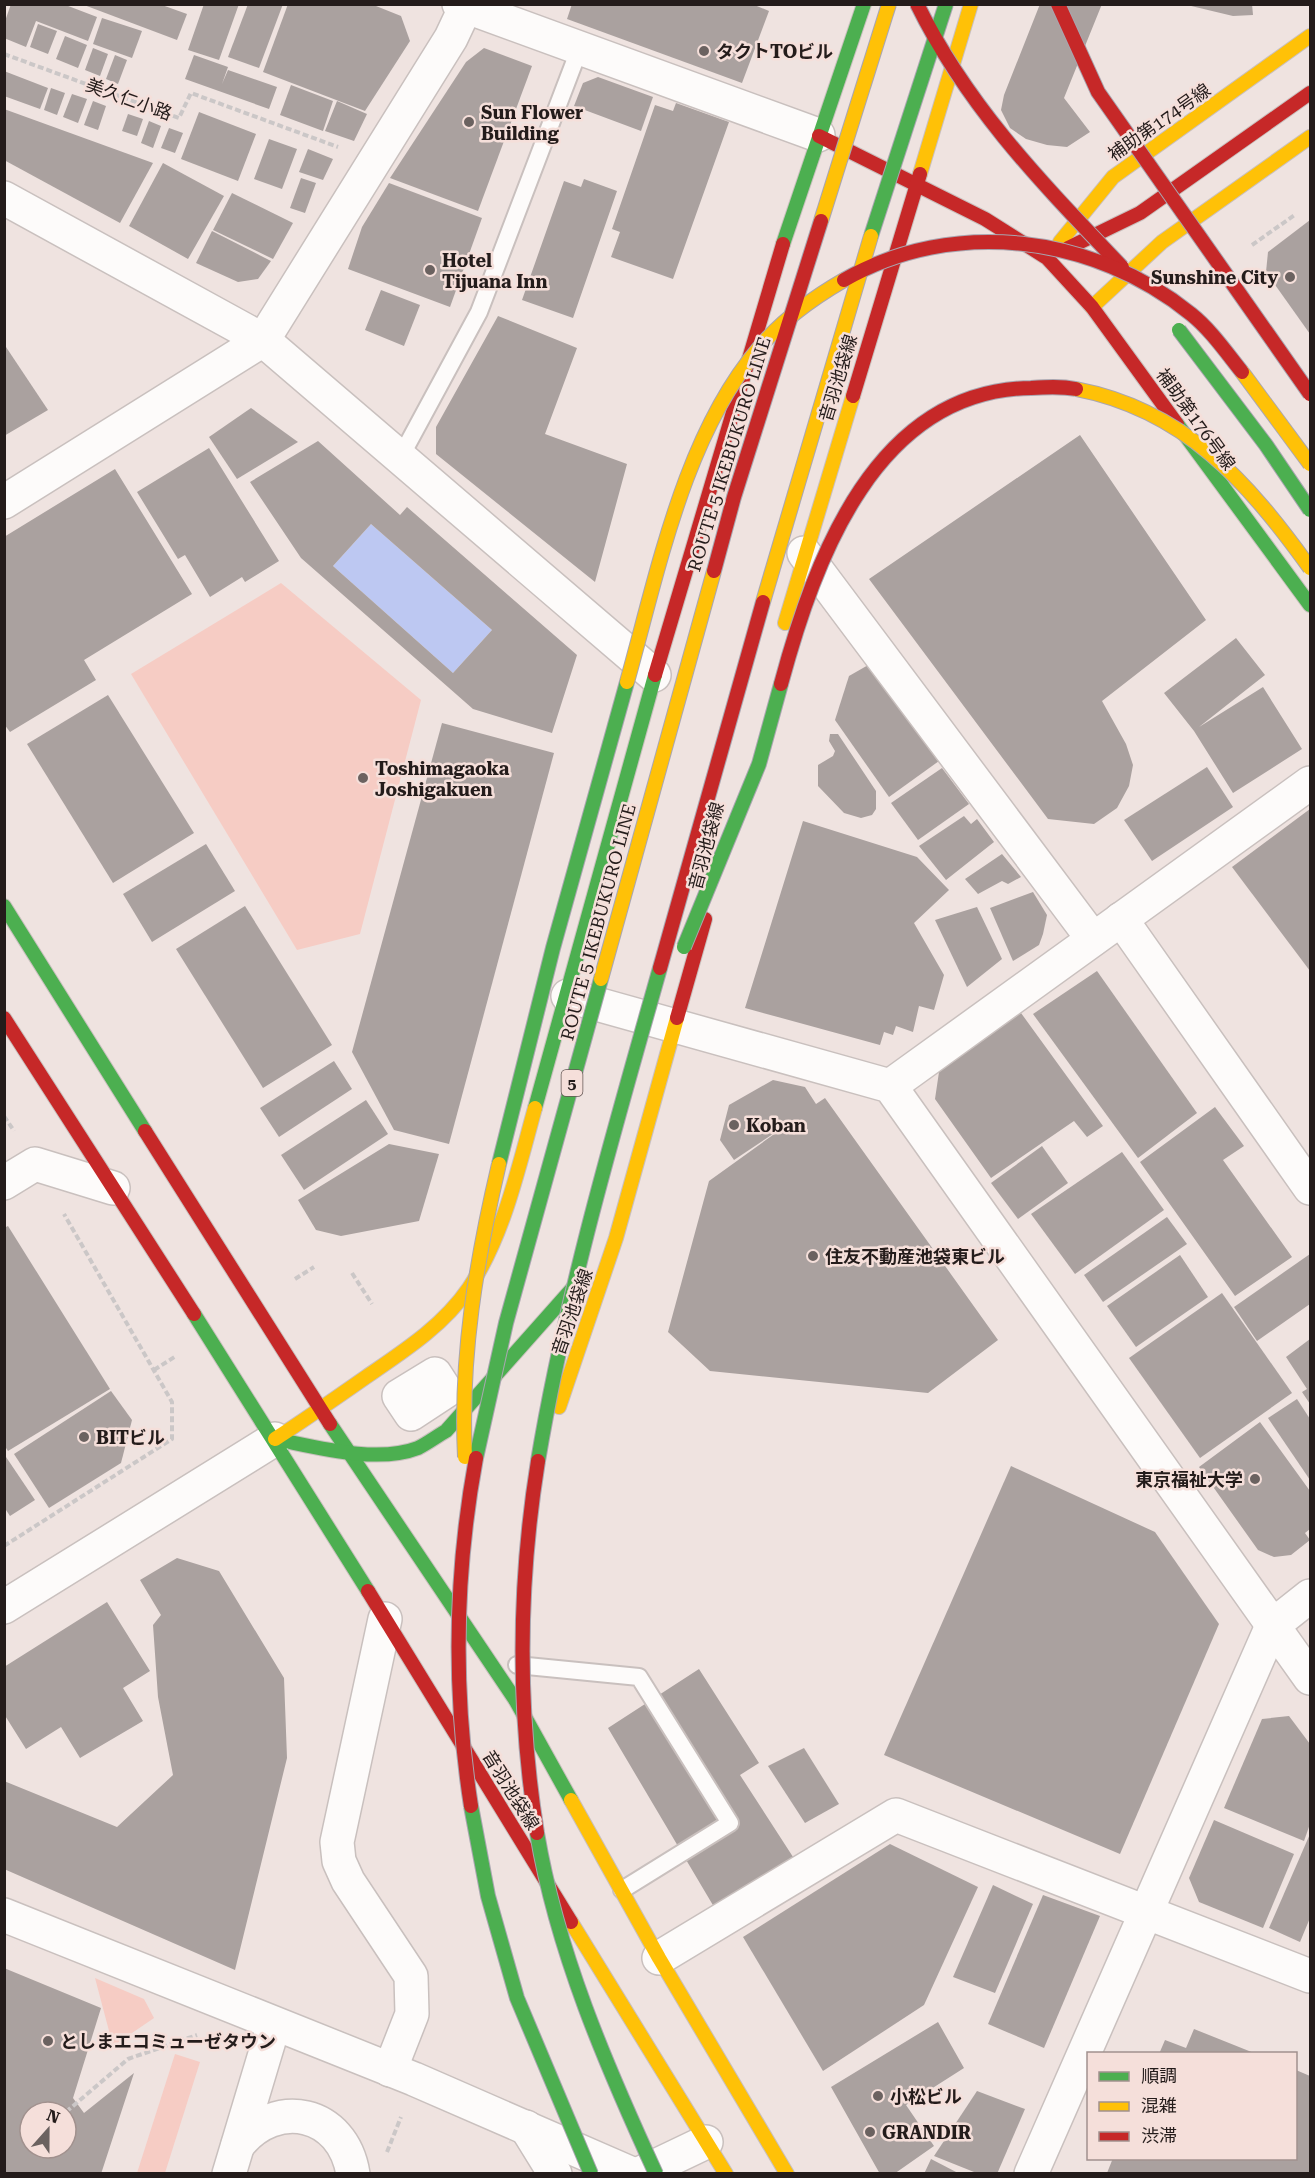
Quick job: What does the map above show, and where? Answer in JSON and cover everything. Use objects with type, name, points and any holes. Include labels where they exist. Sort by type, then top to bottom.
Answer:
[{"type":"main road","points":[[275,1439],[320,1410],[438,1323],[458,1302],[483,1264],[517,1174],[654,675],[818,135],[864,4]]},
{"type":"main road","name":"ROUTE 5 IKEBUKURO LINE","points":[[591,2174],[543,2069],[516,1995],[496,1924],[480,1854],[469,1783],[459,1647],[460,1576],[469,1501],[485,1409],[506,1323],[734,497],[889,4]]},
{"type":"main road","points":[[917,4],[939,49],[964,89],[1008,144],[1170,317],[1266,445],[1311,510]]},
{"type":"main road","points":[[656,2174],[629,2116],[582,1999],[556,1912],[540,1846],[531,1782],[521,1652],[522,1584],[531,1506],[562,1336],[625,1093],[788,511],[895,159],[946,4]]},
{"type":"main road","name":"音羽池袋線","points":[[516,1701],[511,1629],[521,1520],[616,1238],[804,553],[971,4]]},
{"type":"main road","points":[[1058,4],[1098,92],[1311,394]]},
{"type":"main road","name":"補助第174号線","points":[[1047,258],[1113,177],[1311,36]]},
{"type":"main road","points":[[818,135],[985,219],[1047,258],[1140,213],[1311,93]]},
{"type":"main road","points":[[1092,307],[1162,242],[1311,137]]},
{"type":"main road","points":[[469,1501],[461,1409],[477,1257],[531,1029],[622,697],[688,474],[719,406],[746,364],[788,319],[826,289],[884,258],[937,243],[999,239],[1033,242],[1110,265],[1148,284],[1192,315],[1246,375],[1311,464]]},
{"type":"main road","name":"補助第176号線","points":[[1047,258],[1092,307],[1311,605]]},
{"type":"main road","points":[[625,1093],[762,758],[785,667],[809,594],[836,529],[868,476],[889,449],[914,428],[948,406],[983,391],[1039,384],[1089,389],[1133,402],[1195,438],[1243,482],[1311,568]]},
{"type":"main road","name":"音羽池袋線","points":[[4,906],[320,1410],[516,1701],[659,1958],[787,2174]]},
{"type":"main road","name":"音羽池袋線","points":[[4,1018],[275,1439],[726,2174]]},
{"type":"main road","points":[[275,1439],[349,1453],[391,1453],[417,1448],[446,1431],[476,1400],[616,1238]]},
{"type":"street","points":[[4,502],[263,340],[451,38],[464,5],[579,50],[752,109],[818,135]]},
{"type":"street","points":[[4,198],[263,340],[654,675]]},
{"type":"street","points":[[804,553],[1094,939]]},
{"type":"street","points":[[890,1086],[1311,783]]},
{"type":"street","points":[[1121,919],[1311,1188]]},
{"type":"street","points":[[565,996],[890,1086],[1311,1678]]},
{"type":"street","points":[[4,1183],[35,1164],[113,1188]]},
{"type":"street","points":[[4,1607],[275,1439]]},
{"type":"street","points":[[1031,2174],[1272,1626],[1311,1596]]},
{"type":"street","points":[[385,1619],[336,1842],[339,1861],[348,1881],[411,1976],[412,2014],[402,2075]]},
{"type":"street","points":[[659,1958],[896,1815],[1311,1976]]},
{"type":"street","points":[[4,1915],[402,2075],[632,2174]]},
{"type":"street","points":[[233,2159],[262,2020]]},
{"type":"street","points":[[233,2159],[249,2131],[275,2118],[291,2116],[312,2119],[337,2135],[345,2147],[368,2168]]},
{"type":"street","points":[[526,2127],[555,2174]]},
{"type":"street","points":[[639,2174],[706,2142]]},
{"type":"lane","points":[[400,458],[478,312],[579,50]]},
{"type":"lane","points":[[513,1665],[639,1677],[730,1823],[622,1890]]},
{"type":"path","name":"美久仁小路","points":[[4,54],[178,118],[191,93],[375,161]]},
{"type":"path","points":[[1244,251],[1296,214]]},
{"type":"path","points":[[4,1116],[35,1164],[172,1402],[172,1439],[4,1546]]},
{"type":"path","points":[[295,1279],[314,1267]]},
{"type":"path","points":[[352,1273],[372,1304]]},
{"type":"path","points":[[153,1370],[180,1352]]},
{"type":"path","points":[[78,2102],[128,2059],[262,2020]]},
{"type":"path","points":[[368,2168],[402,2075]]},
{"type":"shaded area","points":[[281,583],[421,700],[360,934],[297,950],[131,674]]},
{"type":"shaded area","points":[[95,1978],[144,1999],[154,2018],[113,2046]]},
{"type":"shaded area","points":[[175,2054],[200,2062],[165,2173],[137,2173]]},
{"type":"water","points":[[371,524],[492,630],[453,673],[333,566]]},
{"type":"building","points":[[11,4],[63,4],[97,17],[88,41],[36,21],[26,47],[4,38],[4,24]]},
{"type":"building","points":[[204,4],[239,4],[219,60],[188,50]]},
{"type":"building","points":[[248,4],[283,4],[259,68],[228,57]]},
{"type":"building","points":[[288,4],[371,4],[401,16],[410,41],[365,111],[263,72]]},
{"type":"building","name":"タクトTOビル","points":[[572,4],[752,4],[769,11],[742,83],[567,19]]},
{"type":"building","points":[[1040,4],[1102,4],[1064,98],[1090,132],[1067,147],[1047,145],[1026,139],[1010,128],[1001,110],[1004,95]]},
{"type":"building","points":[[1252,4],[1253,15],[1233,16],[1187,5]]},
{"type":"building","points":[[84,5],[162,5],[187,14],[177,40]]},
{"type":"building","points":[[102,18],[142,31],[132,58],[93,44]]},
{"type":"building","points":[[38,24],[57,31],[48,54],[30,47]]},
{"type":"building","points":[[65,36],[87,45],[78,68],[56,59]]},
{"type":"building","points":[[93,48],[108,54],[100,76],[85,70]]},
{"type":"building","name":"Sun Flower Building","points":[[484,48],[532,66],[478,211],[390,178],[466,62]]},
{"type":"building","points":[[115,55],[127,60],[118,84],[106,79]]},
{"type":"building","points":[[194,55],[228,67],[222,84],[228,70],[277,87],[269,109],[185,79]]},
{"type":"building","points":[[4,71],[48,88],[40,109],[4,96]]},
{"type":"building","points":[[598,77],[653,97],[641,131],[574,106],[583,83]]},
{"type":"building","points":[[291,85],[333,101],[323,131],[280,115]]},
{"type":"building","points":[[51,88],[65,93],[57,115],[44,110]]},
{"type":"building","points":[[72,94],[87,99],[78,123],[63,117]]},
{"type":"building","points":[[93,101],[106,106],[98,130],[84,125]]},
{"type":"building","points":[[337,101],[367,114],[354,141],[325,131]]},
{"type":"building","points":[[676,103],[729,122],[673,279],[611,257],[620,232],[612,229],[655,105],[673,111]]},
{"type":"building","points":[[4,109],[153,163],[120,223],[4,160]]},
{"type":"building","points":[[199,112],[256,134],[238,181],[181,159]]},
{"type":"building","points":[[128,114],[143,119],[137,136],[122,131]]},
{"type":"building","points":[[149,121],[161,126],[153,148],[141,143]]},
{"type":"building","points":[[169,128],[183,133],[175,153],[161,148]]},
{"type":"building","points":[[269,139],[297,149],[282,189],[254,179]]},
{"type":"building","points":[[308,149],[333,159],[323,180],[299,172]]},
{"type":"building","points":[[163,163],[224,196],[188,259],[129,226]]},
{"type":"building","points":[[301,178],[316,183],[305,213],[290,208]]},
{"type":"building","points":[[584,179],[617,191],[573,318],[522,300],[564,181],[581,187]]},
{"type":"building","points":[[389,183],[482,218],[450,307],[348,269],[362,227]]},
{"type":"building","points":[[232,193],[293,223],[273,259],[213,230]]},
{"type":"building","name":"Sunshine City","points":[[1310,220],[1310,334],[1266,272],[1268,252]]},
{"type":"building","points":[[212,231],[271,261],[258,279],[238,282],[196,263]]},
{"type":"building","points":[[381,290],[420,305],[404,346],[365,330]]},
{"type":"building","points":[[498,316],[577,348],[545,434],[627,464],[595,582],[436,454],[436,427]]},
{"type":"building","points":[[4,344],[48,410],[4,436]]},
{"type":"building","points":[[251,408],[298,442],[237,479],[209,437]]},
{"type":"building","points":[[1080,435],[1206,620],[1102,701],[1126,744],[1133,765],[1129,786],[1117,808],[1094,824],[1048,819],[869,579]]},
{"type":"building","points":[[318,441],[400,515],[407,507],[577,655],[552,733],[473,709],[301,558],[250,482]],"holes":[[[371,524],[492,630],[453,673],[333,566]]]},
{"type":"building","points":[[209,448],[279,561],[245,582],[242,577],[210,597],[185,555],[178,559],[137,492]]},
{"type":"building","points":[[115,469],[192,594],[84,660],[96,680],[10,732],[4,724],[4,537]]},
{"type":"building","points":[[1236,638],[1265,675],[1199,727],[1263,687],[1302,749],[1233,793],[1194,731],[1164,693]]},
{"type":"building","points":[[870,664],[939,761],[889,797],[835,720],[849,676]]},
{"type":"building","points":[[108,695],[194,833],[113,883],[27,744]]},
{"type":"building","points":[[442,723],[554,753],[449,1144],[394,1130],[352,1052]]},
{"type":"building","points":[[830,734],[838,734],[876,791],[876,809],[872,815],[861,818],[844,813],[818,786],[818,765],[833,756],[835,751],[829,741]]},
{"type":"building","points":[[1207,767],[1233,807],[1152,861],[1124,820]]},
{"type":"building","points":[[942,768],[969,804],[918,840],[891,803]]},
{"type":"building","points":[[1310,809],[1310,971],[1232,867]]},
{"type":"building","points":[[964,816],[971,824],[977,819],[994,842],[946,880],[919,846]]},
{"type":"building","points":[[803,821],[917,857],[949,890],[914,923],[944,975],[934,1010],[919,1006],[913,1032],[896,1026],[893,1035],[884,1032],[880,1045],[745,1008]]},
{"type":"building","points":[[206,844],[235,891],[152,942],[123,894]]},
{"type":"building","points":[[1002,854],[1021,877],[1008,884],[1002,881],[978,894],[965,879]]},
{"type":"building","points":[[1033,892],[1047,915],[1043,934],[1039,945],[1013,961],[990,908]]},
{"type":"building","points":[[245,906],[332,1045],[263,1088],[176,949]]},
{"type":"building","points":[[977,907],[1002,959],[967,987],[935,920]]},
{"type":"building","points":[[1097,971],[1197,1113],[1138,1158],[1033,1014]]},
{"type":"building","points":[[1021,1013],[1103,1126],[1087,1137],[1074,1121],[991,1178],[935,1099],[939,1072]]},
{"type":"building","points":[[334,1061],[352,1089],[279,1137],[260,1108]]},
{"type":"building","name":"住友不動産池袋東ビル","points":[[773,1080],[805,1087],[816,1104],[825,1098],[998,1340],[928,1393],[710,1371],[668,1332],[709,1181],[791,1122],[734,1160],[720,1140],[729,1105]]},
{"type":"building","points":[[366,1100],[388,1134],[304,1190],[281,1155]]},
{"type":"building","points":[[1215,1107],[1244,1146],[1223,1160],[1292,1257],[1235,1296],[1140,1162]]},
{"type":"building","points":[[389,1144],[439,1154],[419,1221],[341,1236],[316,1230],[298,1200]]},
{"type":"building","points":[[1042,1146],[1068,1183],[1018,1219],[991,1183]]},
{"type":"building","points":[[1122,1152],[1164,1210],[1075,1274],[1031,1214]]},
{"type":"building","points":[[1167,1217],[1187,1244],[1103,1302],[1084,1275]]},
{"type":"building","points":[[8,1226],[110,1389],[8,1451],[4,1445],[4,1228]]},
{"type":"building","points":[[1310,1254],[1310,1304],[1257,1341],[1234,1307]]},
{"type":"building","points":[[1180,1255],[1208,1297],[1136,1347],[1107,1306]]},
{"type":"building","points":[[1222,1293],[1292,1393],[1200,1458],[1129,1358]]},
{"type":"building","points":[[1310,1339],[1310,1404],[1302,1392],[1307,1389],[1286,1357]]},
{"type":"building","name":"BITビル","points":[[111,1391],[132,1420],[121,1463],[49,1508],[14,1454]]},
{"type":"building","points":[[1297,1399],[1310,1419],[1310,1480],[1268,1418]]},
{"type":"building","name":"東京福祉大学","points":[[1260,1422],[1310,1491],[1310,1529],[1305,1533],[1310,1540],[1291,1555],[1274,1557],[1258,1550],[1199,1467]]},
{"type":"building","points":[[4,1454],[35,1500],[10,1516],[4,1507]]},
{"type":"building","points":[[1011,1466],[1155,1532],[1219,1624],[1120,1854],[884,1755]]},
{"type":"building","points":[[177,1558],[219,1571],[284,1678],[287,1758],[235,1970],[4,1869],[4,1781],[117,1827],[173,1775],[158,1697],[153,1625],[161,1615],[140,1580]]},
{"type":"building","points":[[107,1602],[150,1671],[123,1688],[143,1721],[80,1758],[61,1727],[26,1749],[4,1714],[4,1667]]},
{"type":"building","points":[[699,1669],[759,1763],[740,1775],[795,1860],[717,1912],[608,1728]]},
{"type":"building","points":[[1289,1716],[1310,1744],[1310,1824],[1304,1841],[1224,1808],[1262,1719]]},
{"type":"building","points":[[804,1748],[839,1804],[805,1823],[768,1766]]},
{"type":"building","points":[[1214,1820],[1294,1854],[1263,1928],[1199,1902],[1189,1878]]},
{"type":"building","points":[[1310,1834],[1310,1918],[1300,1942],[1269,1928]]},
{"type":"building","points":[[890,1844],[978,1887],[924,2005],[823,2071],[743,1937]]},
{"type":"building","points":[[993,1885],[1033,1904],[995,1993],[953,1977]]},
{"type":"building","points":[[1043,1895],[1100,1916],[1044,2048],[988,2024]]},
{"type":"building","name":"としまエコミューゼタウン","points":[[4,1968],[101,2008],[73,2098],[74,2100],[18,2100],[18,2160],[78,2160],[78,2105],[84,2113],[134,2073],[101,2174],[4,2174]]},
{"type":"building","name":"小松ビル","points":[[938,2022],[964,2068],[906,2105],[934,2146],[894,2174],[880,2174],[831,2087]]},
{"type":"building","points":[[1194,2029],[1252,2052],[1160,2052],[1165,2040],[1186,2048]]},
{"type":"building","points":[[1297,2070],[1310,2076],[1310,2174],[1107,2173],[1112,2160],[1297,2160]]},
{"type":"building","points":[[977,2091],[1025,2109],[997,2174],[979,2174],[934,2156]]},
{"type":"building","points":[[931,2159],[960,2174],[924,2174]]},
{"type":"traffic: fast","points":[[783,244],[864,4]]},
{"type":"traffic: fast","points":[[871,236],[946,4]]},
{"type":"traffic: fast","points":[[1179,330],[1266,445],[1310,510]]},
{"type":"traffic: fast","points":[[1177,424],[1310,605]]},
{"type":"traffic: fast","points":[[535,1108],[655,675]]},
{"type":"traffic: fast","points":[[499,1164],[553,948],[627,682]]},
{"type":"traffic: fast","points":[[684,947],[759,764],[781,684]]},
{"type":"traffic: fast","points":[[4,906],[145,1131]]},
{"type":"traffic: fast","points":[[538,1461],[562,1336],[577,1275],[660,968]]},
{"type":"traffic: fast","points":[[476,1458],[506,1323],[601,979]]},
{"type":"traffic: fast","points":[[275,1439],[327,1450],[366,1454],[402,1453],[418,1448],[446,1431],[580,1280]]},
{"type":"traffic: fast","points":[[194,1314],[368,1591]]},
{"type":"traffic: fast","points":[[330,1424],[516,1701],[571,1800]]},
{"type":"traffic: fast","points":[[471,1806],[488,1896],[517,1998],[591,2174]]},
{"type":"traffic: fast","points":[[537,1833],[557,1921],[585,2007],[656,2174]]},
{"type":"traffic: slow","points":[[821,221],[889,4]]},
{"type":"traffic: slow","points":[[920,174],[971,4]]},
{"type":"traffic: slow","points":[[1060,242],[1113,177],[1310,36]]},
{"type":"traffic: slow","points":[[1092,307],[1162,242],[1310,137]]},
{"type":"traffic: slow","points":[[763,602],[871,236]]},
{"type":"traffic: slow","points":[[627,682],[676,507],[692,463],[711,422],[733,383],[768,338],[798,310],[844,280]]},
{"type":"traffic: slow","points":[[1242,372],[1310,464]]},
{"type":"traffic: slow","points":[[1076,389],[1115,399],[1150,414],[1182,432],[1211,454],[1263,507],[1310,568]]},
{"type":"traffic: slow","points":[[785,623],[853,396]]},
{"type":"traffic: slow","points":[[601,979],[714,571]]},
{"type":"traffic: slow","points":[[559,1407],[616,1238],[677,1018]]},
{"type":"traffic: slow","points":[[275,1439],[408,1347],[435,1326],[459,1302],[481,1268],[501,1224],[535,1108]]},
{"type":"traffic: slow","points":[[465,1457],[467,1346],[483,1237],[499,1164]]},
{"type":"traffic: slow","points":[[571,1800],[659,1958],[787,2174]]},
{"type":"traffic: slow","points":[[571,1922],[726,2174]]},
{"type":"traffic: jam","points":[[917,4],[937,42],[983,111],[1036,175],[1122,267]]},
{"type":"traffic: jam","points":[[1058,4],[1098,92],[1310,394]]},
{"type":"traffic: jam","points":[[1068,248],[1140,213],[1310,93]]},
{"type":"traffic: jam","points":[[819,136],[985,219],[1047,258],[1092,307],[1177,424]]},
{"type":"traffic: jam","points":[[853,396],[920,174]]},
{"type":"traffic: jam","points":[[714,571],[734,497],[821,221]]},
{"type":"traffic: jam","points":[[844,280],[886,260],[931,248],[976,242],[1022,244],[1067,252],[1111,266],[1153,287],[1198,320],[1242,372]]},
{"type":"traffic: jam","points":[[655,675],[783,244]]},
{"type":"traffic: jam","points":[[781,684],[795,635],[834,536],[861,490],[893,449],[931,417],[977,396],[1031,388],[1076,389]]},
{"type":"traffic: jam","points":[[660,968],[763,602]]},
{"type":"traffic: jam","points":[[677,1018],[705,919]]},
{"type":"traffic: jam","points":[[4,1018],[194,1314]]},
{"type":"traffic: jam","points":[[145,1131],[330,1424]]},
{"type":"traffic: jam","points":[[471,1806],[461,1719],[459,1632],[464,1544],[476,1458]]},
{"type":"traffic: jam","points":[[537,1833],[526,1740],[522,1647],[531,1507],[538,1461]]},
{"type":"traffic: jam","points":[[368,1591],[571,1922]]},
{"type":"place","name":"タクトTOビル","points":[[704,51]]},
{"type":"place","name":"Sun Flower Building","points":[[469,122]]},
{"type":"place","name":"Hotel Tijuana Inn","points":[[430,270]]},
{"type":"place","name":"Sunshine City","points":[[1290,277]]},
{"type":"place","name":"Toshimagaoka Joshigakuen","points":[[363,778]]},
{"type":"place","name":"Koban","points":[[734,1125]]},
{"type":"place","name":"住友不動産池袋東ビル","points":[[813,1256]]},
{"type":"place","name":"BITビル","points":[[84,1437]]},
{"type":"place","name":"東京福祉大学","points":[[1255,1479]]},
{"type":"place","name":"としまエコミューゼタウン","points":[[48,2041]]},
{"type":"place","name":"小松ビル","points":[[878,2096]]},
{"type":"place","name":"GRANDIR","points":[[870,2132]]}]
